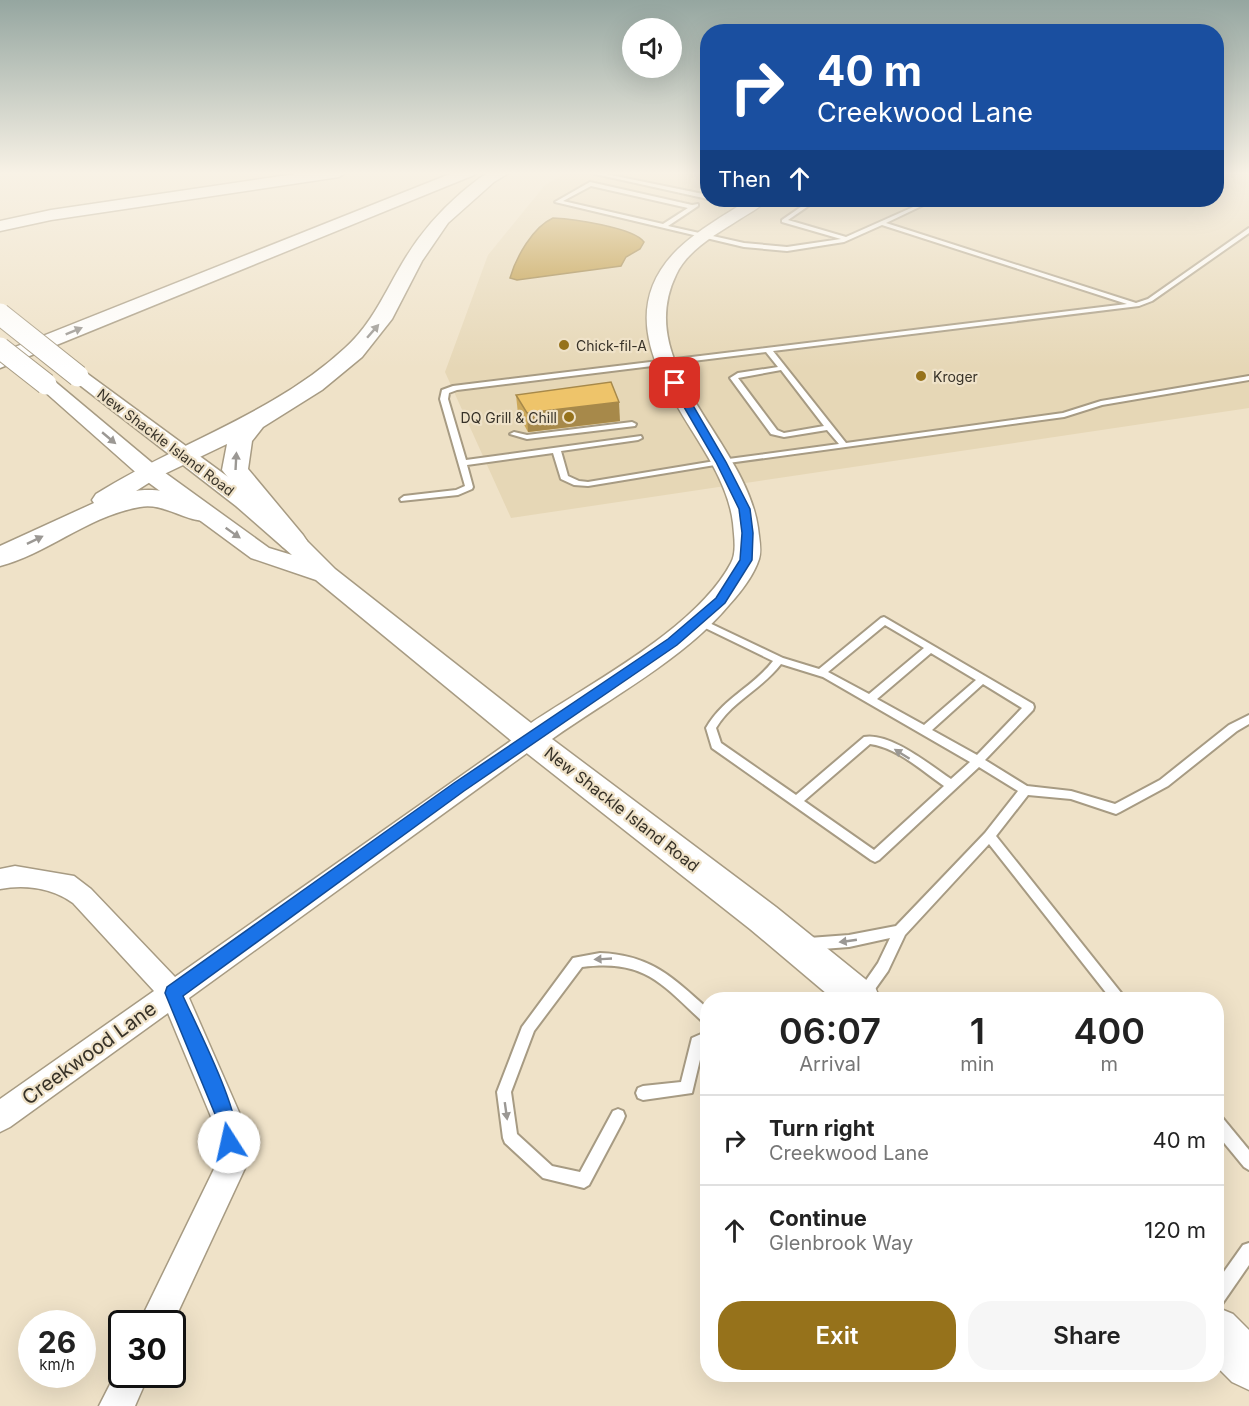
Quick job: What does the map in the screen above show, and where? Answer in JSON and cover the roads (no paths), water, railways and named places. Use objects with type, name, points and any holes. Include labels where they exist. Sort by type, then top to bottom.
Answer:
[{"type":"highway","points":[[0,361],[306,238]]},
{"type":"highway","points":[[71,522],[149,472],[256,420],[314,385],[354,352],[382,320],[413,261],[429,238]]},
{"type":"highway","points":[[0,337],[45,320]]},
{"type":"highway","points":[[256,420],[240,440],[235,470],[293,541]]},
{"type":"highway","points":[[0,557],[71,522],[126,501],[160,498],[206,514]]},
{"type":"main road","points":[[530,739],[673,642],[720,600],[746,560],[747,533],[744,509],[721,462],[663,363],[655,320],[657,297],[668,273],[686,251],[705,238]]},
{"type":"main road","name":"New Shackle Island Road","points":[[0,314],[293,541],[326,575],[530,739],[796,945],[853,992]]},
{"type":"main road","name":"New Shackle Island Road","points":[[0,348],[149,472],[260,552],[326,575]]},
{"type":"main road","points":[[1224,1339],[1249,1365]]},
{"type":"street","name":"Creekwood Lane","points":[[0,1118],[530,739]]},
{"type":"street","points":[[0,879],[15,876],[65,884],[82,896],[173,993],[227,1119],[231,1166],[162,1310]]},
{"type":"street","points":[[117,1406],[125,1388]]},
{"type":"lane","points":[[714,238],[744,245],[787,249],[850,238]]},
{"type":"lane","points":[[842,238],[847,239]]},
{"type":"lane","points":[[927,238],[1137,305]]},
{"type":"lane","points":[[404,500],[458,492],[469,487],[444,399],[445,392],[456,388],[1137,305],[1150,300],[1238,238]]},
{"type":"lane","points":[[769,351],[844,446]]},
{"type":"lane","points":[[782,368],[738,375],[734,378],[774,432],[784,435],[830,427]]},
{"type":"lane","points":[[556,449],[564,477],[583,484],[609,482],[721,462],[1065,415],[1101,403],[1249,378]]},
{"type":"lane","points":[[514,434],[526,437],[632,424]]},
{"type":"lane","points":[[463,463],[639,438]]},
{"type":"lane","points":[[779,660],[770,674],[718,713],[711,728],[716,745],[875,857],[952,786],[1029,707],[884,620],[820,673]]},
{"type":"lane","points":[[698,621],[779,660],[820,673],[978,760],[1025,790],[1071,795],[1116,809],[1164,783],[1233,728],[1249,719]]},
{"type":"lane","points":[[870,699],[930,648]]},
{"type":"lane","points":[[925,730],[983,679]]},
{"type":"lane","points":[[797,801],[868,740],[878,740],[894,748],[952,786]]},
{"type":"lane","points":[[866,992],[883,967],[900,931],[989,836],[1025,790]]},
{"type":"lane","points":[[989,836],[1113,992]]},
{"type":"lane","points":[[796,945],[849,941],[900,931]]},
{"type":"lane","points":[[618,1116],[584,1180],[548,1173],[510,1138],[504,1092],[529,1027],[578,962],[603,957],[630,960],[658,974],[700,1011]]},
{"type":"lane","points":[[643,1093],[687,1088],[697,1043],[700,1041]]},
{"type":"lane","points":[[1224,1131],[1249,1162]]},
{"type":"lane","points":[[1224,1287],[1249,1251]]},
{"type":"place","name":"Chick-fil-A","points":[[564,345]]},
{"type":"place","name":"Kroger","points":[[921,376]]},
{"type":"place","name":"DQ Grill & Chill","points":[[569,417]]}]
